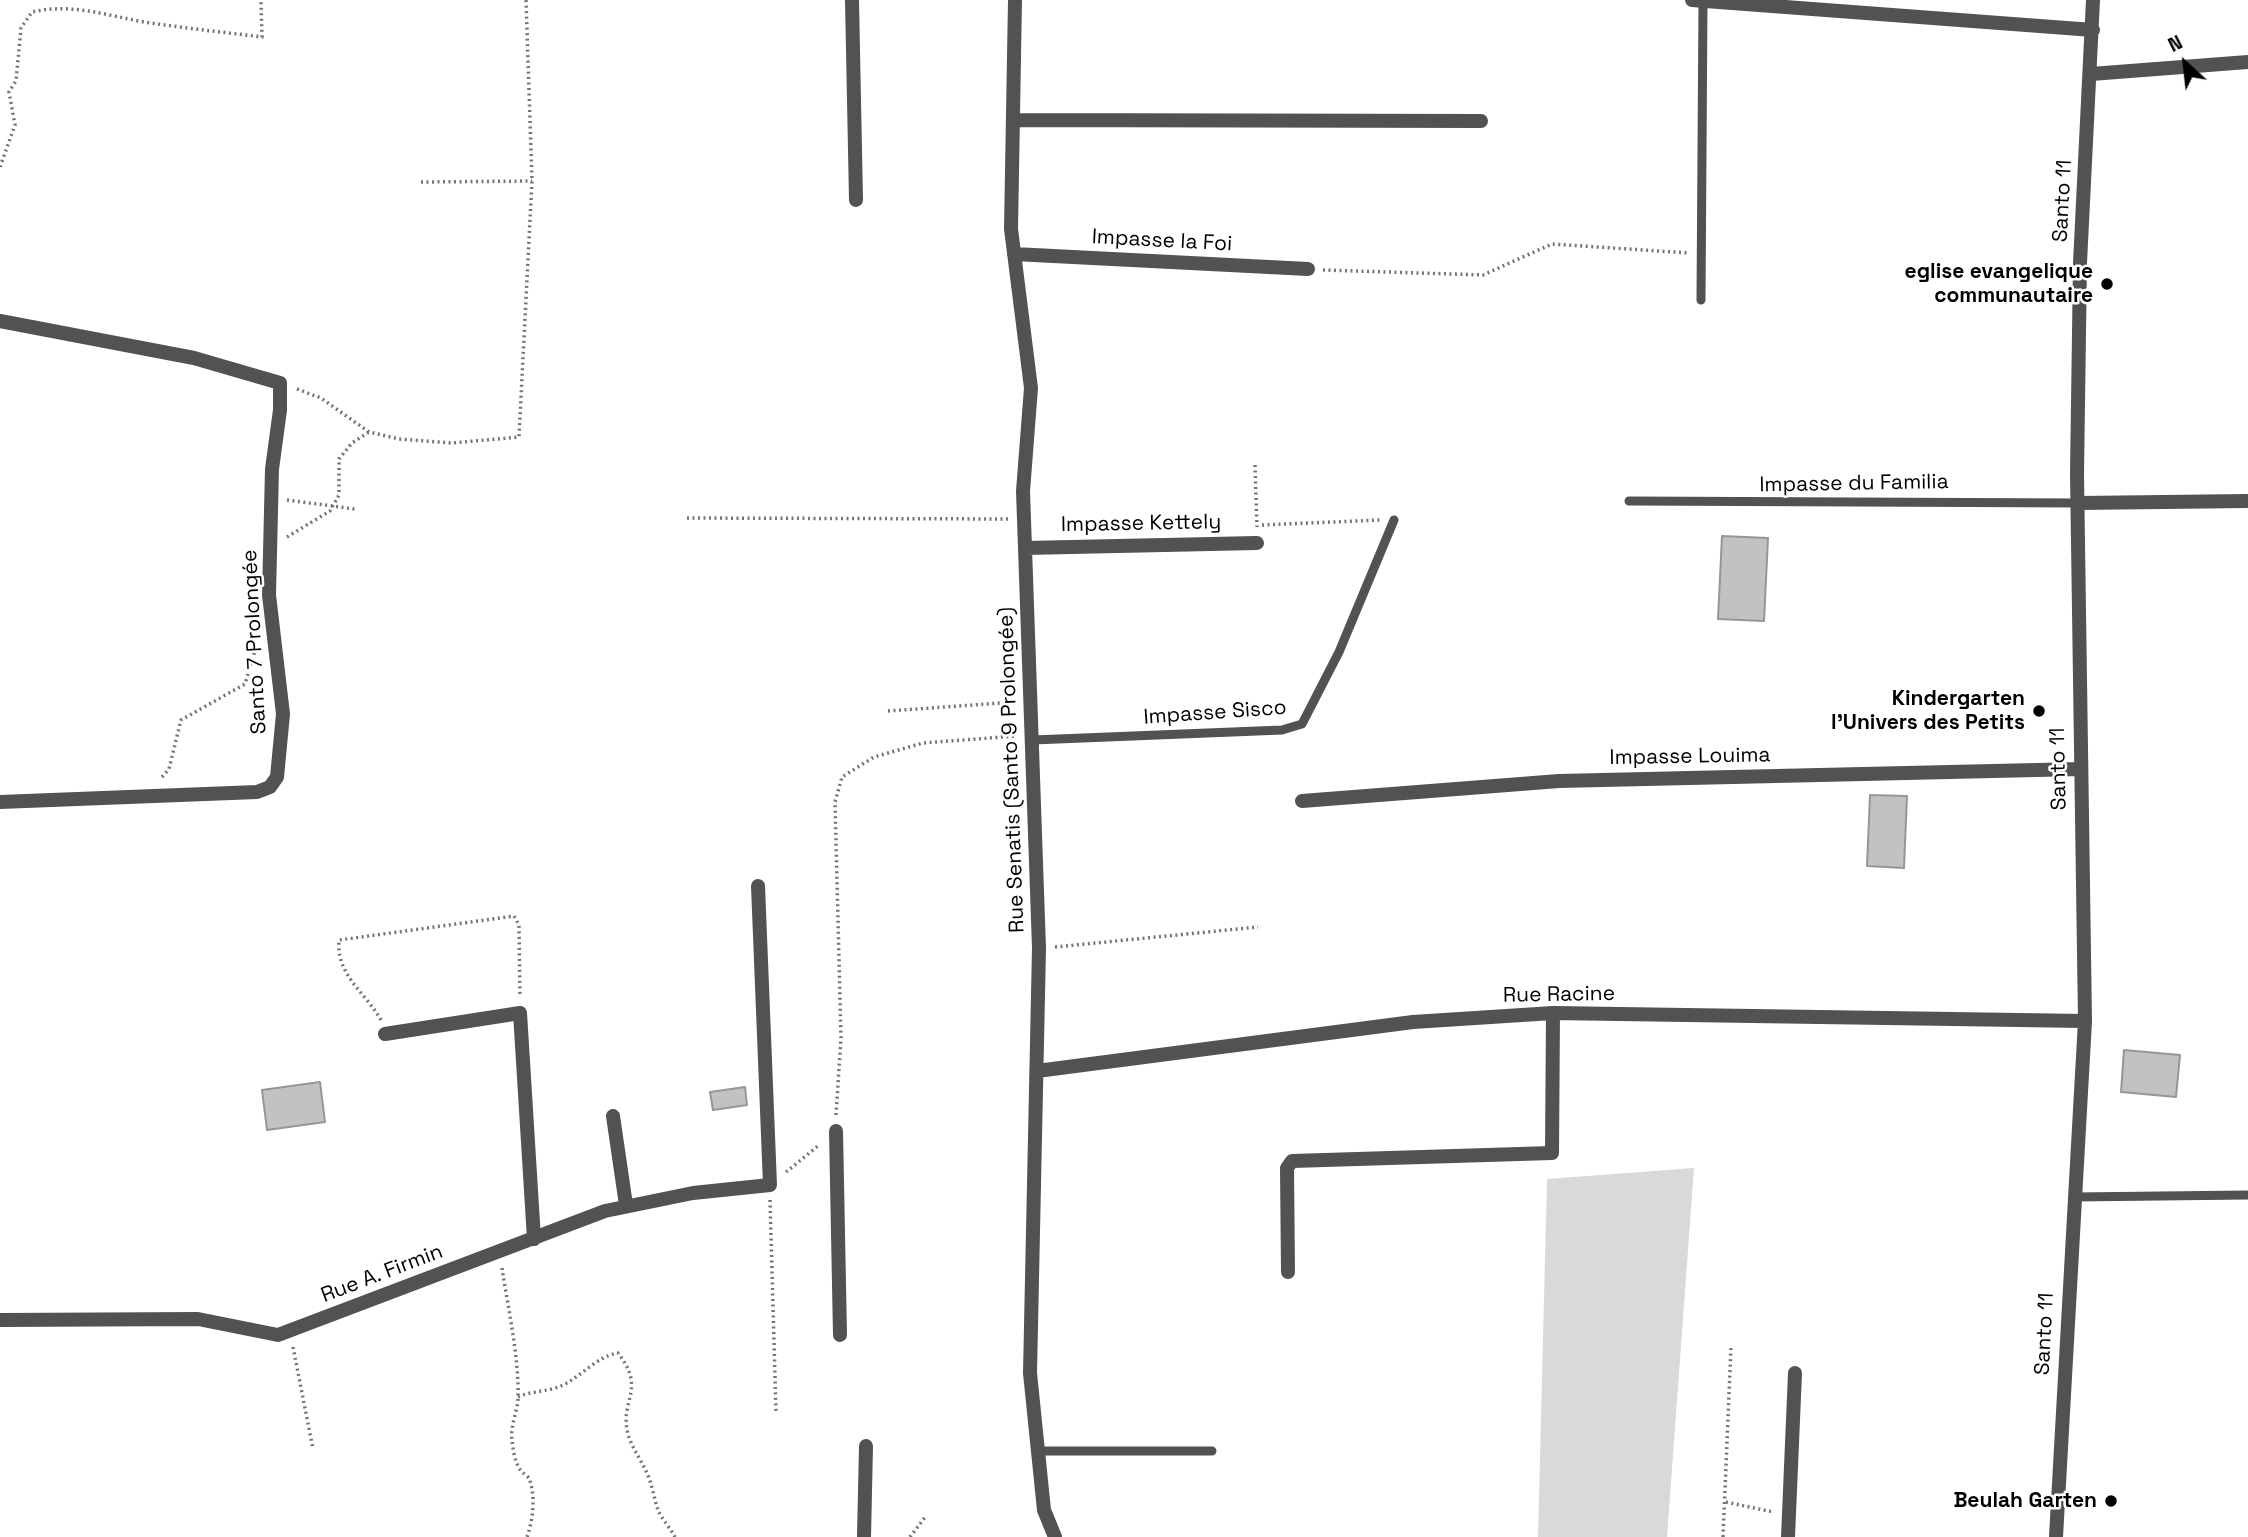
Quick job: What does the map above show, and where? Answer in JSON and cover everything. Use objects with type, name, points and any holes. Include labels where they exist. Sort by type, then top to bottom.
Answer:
[{"type":"street","points":[[852,0],[856,200]]},
{"type":"street","name":"Rue Senatis (Santo 9 Prolongée)","points":[[1015,0],[1011,229],[1031,388],[1023,491],[1039,948],[1030,1373],[1044,1510],[1055,1537]]},
{"type":"street","points":[[1692,0],[2093,30]]},
{"type":"street","name":"Santo 11","points":[[2056,1537],[2085,1021],[2080,769],[2080,263],[2093,0]]},
{"type":"street","points":[[2091,74],[2248,62]]},
{"type":"street","points":[[1013,120],[1481,121]]},
{"type":"street","name":"Impasse la Foi","points":[[1014,254],[1308,269]]},
{"type":"street","points":[[0,321],[194,358],[280,383]]},
{"type":"street","name":"Santo 7 Prolongée","points":[[0,802],[257,792],[270,787],[277,777],[283,714],[269,595],[272,469],[280,410],[280,383]]},
{"type":"street","points":[[2079,503],[2248,501]]},
{"type":"street","name":"Impasse Kettely","points":[[1026,548],[1257,543]]},
{"type":"street","name":"Impasse Louima","points":[[1302,801],[1559,781],[2080,769]]},
{"type":"street","points":[[758,886],[770,1185]]},
{"type":"street","points":[[385,1034],[520,1013],[534,1239]]},
{"type":"street","points":[[1287,1272],[1287,1168],[1292,1161],[1552,1153],[1553,1013]]},
{"type":"street","name":"Rue Racine","points":[[1037,1071],[1413,1022],[1553,1013],[2085,1021]]},
{"type":"street","points":[[613,1116],[626,1205]]},
{"type":"street","points":[[835,1132],[839,1335]]},
{"type":"street","name":"Rue A. Firmin","points":[[0,1320],[198,1319],[278,1335],[626,1205],[693,1193],[770,1185]]},
{"type":"street","points":[[1788,1537],[1796,1373]]},
{"type":"street","points":[[864,1537],[866,1446]]},
{"type":"lane","points":[[1701,300],[1703,1]]},
{"type":"lane","name":"Impasse du Familia","points":[[1629,501],[2079,503]]},
{"type":"lane","name":"Impasse Sisco","points":[[1032,737],[1282,730],[1302,724],[1339,652],[1394,520]]},
{"type":"lane","points":[[2074,1196],[2248,1195]]},
{"type":"lane","points":[[1038,1451],[1212,1451]]},
{"type":"path","points":[[0,167],[15,125],[9,92],[16,81],[21,28],[32,12],[62,8],[142,22],[262,37],[261,0]]},
{"type":"path","points":[[280,383],[321,398],[369,432],[399,439],[452,443],[519,437],[532,181],[526,0]]},
{"type":"path","points":[[421,182],[532,181]]},
{"type":"path","points":[[1308,269],[1483,275],[1552,244],[1702,253]]},
{"type":"path","points":[[271,548],[334,506],[339,495],[339,459],[352,443],[369,432]]},
{"type":"path","points":[[1255,465],[1257,543]]},
{"type":"path","points":[[271,498],[355,509]]},
{"type":"path","points":[[687,518],[1024,519]]},
{"type":"path","points":[[1256,525],[1394,520]]},
{"type":"path","points":[[148,795],[169,769],[181,720],[245,684],[257,644],[272,626]]},
{"type":"path","points":[[888,711],[1031,701]]},
{"type":"path","points":[[776,1412],[770,1185],[835,1132],[841,1038],[835,802],[842,777],[874,757],[923,743],[1032,737]]},
{"type":"path","points":[[385,1034],[373,1006],[345,974],[338,954],[339,940],[514,916],[519,925],[520,1013]]},
{"type":"path","points":[[1039,948],[1258,927]]},
{"type":"path","points":[[499,1252],[513,1320],[512,1345],[518,1397],[511,1435],[519,1469],[528,1478],[531,1495],[533,1522],[527,1537]]},
{"type":"path","points":[[290,1331],[313,1449]]},
{"type":"path","points":[[1723,1537],[1731,1347]]},
{"type":"path","points":[[518,1397],[560,1386],[583,1374],[605,1355],[618,1353],[628,1366],[633,1385],[632,1399],[625,1415],[628,1435],[648,1475],[659,1513],[676,1537]]},
{"type":"path","points":[[1725,1502],[1789,1515]]},
{"type":"path","points":[[910,1537],[926,1516]]},
{"type":"shaded area","points":[[1694,1168],[1667,1537],[1538,1537],[1547,1179]]},
{"type":"building","points":[[1722,536],[1768,538],[1764,621],[1718,619]]},
{"type":"building","points":[[1870,795],[1907,796],[1904,868],[1867,866]]},
{"type":"building","points":[[2124,1050],[2180,1055],[2176,1097],[2121,1092]]},
{"type":"building","points":[[320,1082],[325,1122],[267,1130],[262,1090]]},
{"type":"building","points":[[745,1087],[747,1105],[713,1110],[710,1092]]},
{"type":"place","name":"eglise evangelique communautaire","points":[[2107,284]]},
{"type":"place","name":"Kindergarten l'Univers des Petits","points":[[2039,711]]},
{"type":"place","name":"Beulah Garten","points":[[2111,1501]]}]
